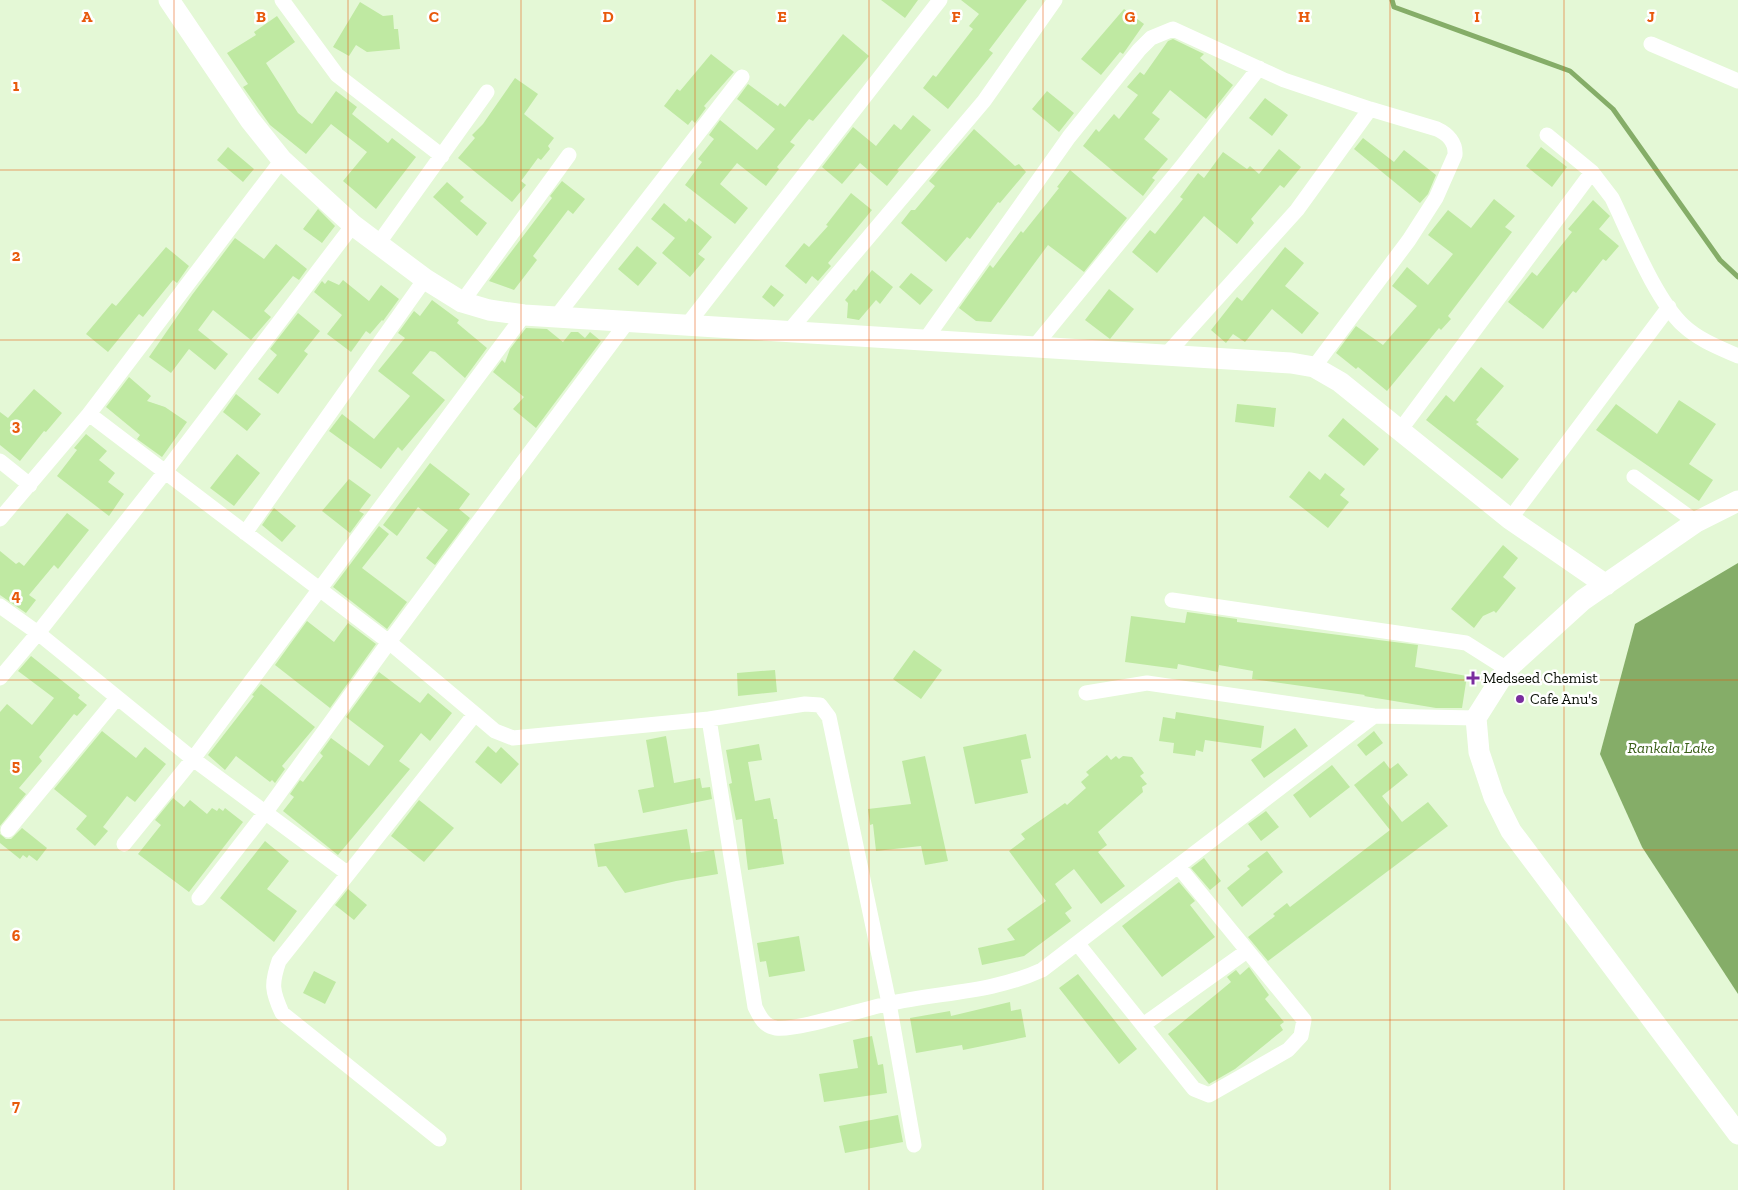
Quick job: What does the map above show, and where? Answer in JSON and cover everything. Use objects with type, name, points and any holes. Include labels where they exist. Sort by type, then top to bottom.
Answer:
[{"type":"street","points":[[169,0],[250,120],[282,160],[353,225],[425,279],[462,302],[489,310],[524,315],[1291,363],[1314,367],[1340,382],[1401,429],[1510,519],[1606,585]]},
{"type":"street","points":[[282,0],[337,75],[442,156]]},
{"type":"street","points":[[687,325],[940,0]]},
{"type":"street","points":[[789,331],[984,101],[1055,0]]},
{"type":"street","points":[[925,340],[1069,137],[1151,38],[1173,29],[1284,80],[1445,133],[1456,148],[1455,155],[1436,198],[1409,240],[1314,367]]},
{"type":"street","points":[[1651,44],[1738,81]]},
{"type":"street","points":[[1034,347],[1183,165],[1259,68]]},
{"type":"street","points":[[556,317],[742,77]]},
{"type":"street","points":[[378,244],[487,92]]},
{"type":"street","points":[[1165,356],[1297,210],[1370,109]]},
{"type":"street","points":[[1546,135],[1592,172],[1612,198],[1674,316],[1696,335],[1738,356]]},
{"type":"street","points":[[462,302],[569,155]]},
{"type":"street","points":[[0,519],[89,414],[282,160]]},
{"type":"street","points":[[1401,429],[1592,172]]},
{"type":"street","points":[[0,678],[165,472],[353,225]]},
{"type":"street","points":[[246,533],[425,279]]},
{"type":"street","points":[[1510,519],[1669,307]]},
{"type":"street","points":[[124,844],[192,759],[524,315]]},
{"type":"street","points":[[199,898],[265,813],[389,642],[628,321]]},
{"type":"street","points":[[89,414],[389,642],[495,731],[513,738],[709,719],[805,704],[820,705],[829,716],[888,1003],[914,1145]]},
{"type":"street","points":[[0,461],[30,485]]},
{"type":"street","points":[[1634,477],[1696,522]]},
{"type":"street","points":[[1738,500],[1696,522],[1606,585],[1552,626],[1507,669],[1476,718],[1479,752],[1494,797],[1511,831],[1738,1134]]},
{"type":"street","points":[[1172,600],[1466,643],[1507,669]]},
{"type":"street","points":[[0,606],[38,632],[192,759],[347,873]]},
{"type":"street","points":[[1086,693],[1147,683],[1374,716],[1476,718]]},
{"type":"street","points":[[8,830],[117,698]]},
{"type":"street","points":[[439,1139],[282,1013],[272,991],[274,975],[279,961],[475,714]]},
{"type":"street","points":[[709,719],[755,1007],[763,1022],[776,1028],[796,1026],[888,1003],[980,990],[1025,978],[1042,970],[1374,716]]},
{"type":"street","points":[[1077,943],[1194,1089],[1208,1095],[1288,1050],[1301,1036],[1304,1020],[1178,866]]},
{"type":"street","points":[[1143,1025],[1248,951]]},
{"type":"water","name":"Rankala Lake","points":[[1738,563],[1738,994],[1642,847],[1600,754],[1635,624]]},
{"type":"building","points":[[881,0],[918,0],[905,18]]},
{"type":"building","points":[[961,0],[1027,0],[989,50],[993,53],[948,109],[923,88],[933,75],[936,77],[973,29],[969,26],[979,14]]},
{"type":"building","points":[[360,2],[383,16],[393,15],[394,29],[398,29],[400,49],[367,52],[356,45],[349,56],[333,47]]},
{"type":"building","points":[[1124,9],[1144,24],[1123,54],[1120,52],[1101,75],[1081,59]]},
{"type":"building","points":[[277,16],[295,42],[266,63],[298,113],[312,124],[336,91],[357,107],[352,114],[388,143],[392,138],[416,157],[376,209],[343,181],[367,152],[331,124],[306,154],[270,125],[243,87],[248,84],[227,53],[256,35],[254,32]]},
{"type":"building","points":[[843,34],[869,56],[813,121],[809,119],[790,142],[795,145],[777,167],[779,169],[766,186],[737,163],[720,184],[748,208],[735,224],[685,185],[702,162],[698,159],[714,139],[709,135],[720,120],[757,150],[775,129],[737,99],[748,84],[778,106],[780,103],[785,107]]},
{"type":"building","points":[[1173,39],[1204,54],[1200,58],[1233,85],[1206,119],[1170,90],[1152,113],[1160,119],[1144,139],[1168,159],[1152,178],[1155,180],[1143,196],[1083,146],[1096,129],[1099,132],[1114,114],[1119,119],[1138,95],[1127,87],[1140,72],[1144,75],[1168,41]]},
{"type":"building","points":[[711,54],[734,72],[704,106],[706,108],[695,123],[692,120],[688,125],[664,106],[677,89],[680,91]]},
{"type":"building","points":[[515,78],[538,94],[524,114],[554,138],[548,146],[550,149],[541,160],[538,158],[521,181],[526,185],[512,202],[458,158],[475,138],[472,135],[483,124]]},
{"type":"building","points":[[1047,91],[1074,113],[1059,132],[1032,109]]},
{"type":"building","points":[[1265,98],[1288,115],[1272,136],[1249,118]]},
{"type":"building","points":[[913,115],[931,130],[897,170],[899,171],[887,186],[860,163],[842,184],[822,167],[853,127],[876,146],[894,124],[901,130]]},
{"type":"building","points":[[974,129],[1015,166],[1019,164],[1026,172],[1000,203],[998,202],[970,239],[967,237],[946,262],[901,223],[911,210],[915,210],[935,186],[929,181]]},
{"type":"building","points":[[1363,138],[1394,162],[1404,150],[1436,175],[1428,194],[1420,203],[1354,149]]},
{"type":"building","points":[[228,147],[254,169],[243,182],[217,160]]},
{"type":"building","points":[[1541,147],[1567,167],[1552,187],[1526,166]]},
{"type":"building","points":[[1279,149],[1301,167],[1284,188],[1280,185],[1251,219],[1254,223],[1237,244],[1204,216],[1157,273],[1132,252],[1150,230],[1155,234],[1183,199],[1180,197],[1198,173],[1204,178],[1223,152],[1247,169],[1250,166],[1259,174]]},
{"type":"building","points":[[1070,170],[1127,218],[1084,272],[1048,245],[991,322],[976,321],[959,308],[990,265],[993,268],[1021,231],[1023,233],[1059,188],[1057,187]]},
{"type":"building","points":[[562,181],[585,199],[573,214],[568,210],[533,256],[537,260],[514,290],[489,281],[552,198],[550,196]]},
{"type":"building","points":[[447,182],[464,197],[460,201],[487,223],[477,236],[433,197]]},
{"type":"building","points":[[851,193],[872,210],[828,263],[831,266],[818,281],[812,276],[806,284],[785,266],[804,243],[809,247],[828,226],[826,225]]},
{"type":"building","points":[[1494,199],[1515,216],[1505,227],[1512,232],[1448,316],[1451,319],[1441,330],[1439,328],[1387,391],[1358,367],[1356,369],[1336,353],[1356,326],[1383,345],[1417,306],[1392,286],[1407,267],[1428,285],[1453,254],[1428,235],[1448,210],[1471,228]]},
{"type":"building","points":[[1593,200],[1610,216],[1599,229],[1619,246],[1606,261],[1603,259],[1576,293],[1573,291],[1543,329],[1508,302],[1532,272],[1537,276],[1572,232],[1568,229]]},
{"type":"building","points":[[664,203],[686,222],[689,218],[712,237],[698,254],[705,259],[690,277],[662,253],[675,238],[651,219]]},
{"type":"building","points":[[318,209],[335,226],[322,243],[303,229]]},
{"type":"building","points":[[235,238],[264,259],[276,244],[307,269],[299,280],[293,276],[264,311],[271,317],[251,340],[213,310],[198,330],[228,354],[215,370],[189,349],[171,373],[149,357]]},
{"type":"building","points":[[637,246],[657,263],[638,286],[618,269]]},
{"type":"building","points":[[166,247],[189,266],[177,283],[173,280],[143,317],[139,314],[108,352],[86,334],[112,303],[116,306]]},
{"type":"building","points":[[1285,247],[1304,263],[1285,286],[1319,313],[1302,334],[1272,309],[1245,342],[1233,334],[1226,343],[1211,330],[1237,297],[1242,301]]},
{"type":"building","points":[[872,270],[893,287],[880,304],[876,300],[859,320],[847,318],[848,303],[845,300],[854,289],[856,291]]},
{"type":"building","points":[[911,273],[933,290],[920,305],[899,287]]},
{"type":"building","points":[[328,280],[339,285],[343,280],[369,301],[381,285],[399,299],[383,321],[370,334],[366,331],[351,352],[327,334],[342,315],[314,292],[322,281],[325,284]]},
{"type":"building","points":[[771,285],[784,295],[774,307],[762,297]]},
{"type":"building","points":[[1109,289],[1134,309],[1110,339],[1085,320]]},
{"type":"building","points":[[432,300],[459,320],[457,323],[487,348],[465,378],[435,352],[430,351],[412,373],[445,400],[402,451],[398,447],[381,469],[329,431],[342,414],[374,439],[410,396],[378,371],[405,338],[398,333],[414,311],[420,316]]},
{"type":"building","points":[[298,313],[320,331],[304,351],[308,354],[278,394],[258,379],[277,355],[270,349]]},
{"type":"building","points":[[526,328],[547,329],[563,342],[571,332],[578,332],[585,338],[590,332],[601,341],[536,428],[513,409],[524,397],[493,372],[502,360],[505,363],[510,349]]},
{"type":"building","points":[[1481,367],[1504,386],[1476,420],[1479,422],[1476,424],[1519,459],[1502,479],[1426,420],[1446,395],[1454,402]]},
{"type":"building","points":[[129,377],[151,396],[147,401],[165,407],[187,422],[162,457],[137,439],[140,435],[106,407]]},
{"type":"building","points":[[34,389],[62,413],[46,432],[44,431],[20,461],[0,445],[0,412],[8,418]]},
{"type":"building","points":[[236,394],[261,414],[247,431],[223,412]]},
{"type":"building","points":[[1679,400],[1716,424],[1689,464],[1713,480],[1699,501],[1596,430],[1616,404],[1657,434]]},
{"type":"building","points":[[1237,404],[1276,408],[1274,427],[1235,422]]},
{"type":"building","points":[[1343,418],[1379,449],[1364,466],[1328,436]]},
{"type":"building","points":[[86,434],[107,451],[99,460],[115,473],[108,482],[124,494],[109,516],[57,476],[77,450],[74,448]]},
{"type":"building","points":[[237,454],[260,473],[234,506],[210,488]]},
{"type":"building","points":[[430,463],[470,494],[459,509],[470,518],[435,565],[426,558],[448,530],[418,507],[397,536],[383,525]]},
{"type":"building","points":[[1309,471],[1320,480],[1325,473],[1345,489],[1340,495],[1349,502],[1328,528],[1289,497]]},
{"type":"building","points":[[349,479],[371,495],[359,511],[364,514],[350,533],[322,511]]},
{"type":"building","points":[[274,508],[296,526],[282,542],[262,525]]},
{"type":"building","points":[[67,513],[89,530],[58,569],[54,565],[29,595],[36,600],[26,613],[0,595],[0,551],[16,564],[19,562],[24,566]]},
{"type":"building","points":[[379,526],[389,534],[362,568],[407,602],[387,629],[333,587]]},
{"type":"building","points":[[1503,545],[1518,558],[1503,577],[1516,588],[1496,613],[1494,611],[1483,616],[1474,628],[1451,609]]},
{"type":"building","points":[[1187,612],[1237,619],[1237,622],[1418,645],[1415,667],[1467,676],[1462,708],[1436,708],[1365,695],[1252,679],[1253,671],[1219,665],[1218,672],[1178,664],[1177,669],[1125,662],[1131,616],[1185,623]]},
{"type":"building","points":[[307,621],[334,642],[348,623],[376,644],[330,708],[275,665]]},
{"type":"building","points":[[914,650],[942,670],[921,699],[893,679]]},
{"type":"building","points":[[31,656],[80,695],[78,698],[87,705],[77,716],[74,714],[39,757],[42,761],[19,788],[26,794],[0,826],[0,712],[7,704],[32,725],[54,698],[18,671]]},
{"type":"building","points":[[775,670],[777,692],[738,696],[737,673]]},
{"type":"building","points":[[379,672],[420,703],[428,693],[452,713],[430,741],[421,733],[399,761],[410,769],[338,855],[283,811],[294,797],[290,794],[300,780],[303,782],[323,756],[320,753],[331,738],[369,766],[384,746],[346,717]]},
{"type":"building","points":[[261,684],[315,727],[282,766],[285,769],[275,783],[272,780],[270,782],[236,756],[225,770],[208,755],[254,696],[252,695]]},
{"type":"building","points":[[1176,712],[1264,726],[1261,748],[1205,740],[1203,752],[1196,750],[1195,756],[1173,753],[1174,743],[1159,741],[1163,717],[1175,719]]},
{"type":"building","points":[[1295,728],[1308,746],[1264,778],[1251,760]]},
{"type":"building","points":[[102,731],[136,758],[145,747],[166,764],[135,802],[127,796],[103,827],[108,831],[95,846],[76,829],[87,816],[54,789]]},
{"type":"building","points":[[1374,731],[1383,743],[1366,756],[1357,745]]},
{"type":"building","points":[[1026,734],[1031,758],[1021,760],[1028,793],[975,804],[963,747]]},
{"type":"building","points":[[666,736],[674,783],[700,778],[702,788],[710,787],[712,799],[643,813],[638,790],[654,787],[646,740]]},
{"type":"building","points":[[759,744],[762,760],[748,762],[755,801],[770,798],[774,819],[777,819],[784,864],[748,870],[742,819],[736,820],[729,784],[732,783],[726,750]]},
{"type":"building","points":[[488,746],[496,753],[501,747],[519,764],[501,784],[475,762]]},
{"type":"building","points":[[1107,755],[1111,760],[1116,756],[1119,759],[1123,756],[1132,757],[1144,773],[1140,776],[1147,784],[1142,787],[1143,792],[1098,832],[1107,845],[1098,852],[1125,886],[1101,904],[1074,869],[1055,884],[1072,908],[1065,913],[1071,921],[1024,956],[982,965],[978,948],[1015,940],[1007,929],[1046,901],[1009,851],[1025,839],[1021,834],[1065,803],[1067,805],[1086,788],[1081,782],[1089,775],[1086,772]]},
{"type":"building","points":[[925,756],[948,861],[925,865],[921,846],[876,851],[873,824],[870,825],[868,809],[911,804],[902,761]]},
{"type":"building","points":[[1384,761],[1390,769],[1398,763],[1408,775],[1382,796],[1402,822],[1428,802],[1448,826],[1268,961],[1248,937],[1275,916],[1273,914],[1287,903],[1290,907],[1390,830],[1354,785]]},
{"type":"building","points":[[1332,765],[1350,787],[1310,818],[1293,795]]},
{"type":"building","points":[[173,798],[184,807],[190,800],[207,814],[212,808],[217,811],[219,808],[223,811],[225,808],[243,822],[189,892],[138,854],[161,825],[155,820]]},
{"type":"building","points":[[419,800],[454,828],[424,862],[391,836]]},
{"type":"building","points":[[1266,811],[1279,827],[1261,841],[1248,824]]},
{"type":"building","points":[[22,828],[47,848],[37,861],[29,855],[27,858],[23,855],[20,859],[0,843],[0,834],[6,839],[11,839]]},
{"type":"building","points":[[687,829],[691,853],[714,850],[718,874],[676,881],[625,893],[606,866],[598,867],[594,844]]},
{"type":"building","points":[[265,841],[289,861],[267,889],[297,911],[274,942],[220,898]]},
{"type":"building","points":[[1267,851],[1283,872],[1242,907],[1227,888],[1250,869],[1247,866]]},
{"type":"building","points":[[1204,858],[1221,881],[1210,890],[1191,868]]},
{"type":"building","points":[[1179,882],[1195,901],[1190,905],[1215,937],[1162,977],[1122,926]]},
{"type":"building","points":[[348,889],[367,905],[354,920],[335,905]]},
{"type":"building","points":[[799,936],[805,971],[769,977],[766,961],[760,962],[757,943]]},
{"type":"building","points":[[1249,967],[1269,995],[1265,999],[1284,1022],[1280,1025],[1283,1030],[1235,1069],[1209,1084],[1168,1034],[1231,982],[1227,977],[1236,970],[1240,975]]},
{"type":"building","points":[[314,971],[336,982],[325,1004],[303,993]]},
{"type":"building","points":[[1078,974],[1137,1049],[1119,1064],[1059,988]]},
{"type":"building","points":[[1010,1002],[1011,1011],[1021,1009],[1026,1037],[963,1050],[962,1045],[916,1053],[910,1018],[950,1011],[951,1016]]},
{"type":"building","points":[[872,1036],[878,1065],[883,1064],[887,1093],[824,1102],[819,1074],[858,1068],[853,1040]]},
{"type":"building","points":[[898,1115],[903,1142],[845,1153],[839,1126]]},
{"type":"waterway","points":[[1392,0],[1394,7],[1570,71],[1613,109],[1720,260],[1738,277]]},
{"type":"place","name":"Medseed Chemist","points":[[1473,678]]},
{"type":"place","name":"Cafe Anu's","points":[[1520,699]]}]
